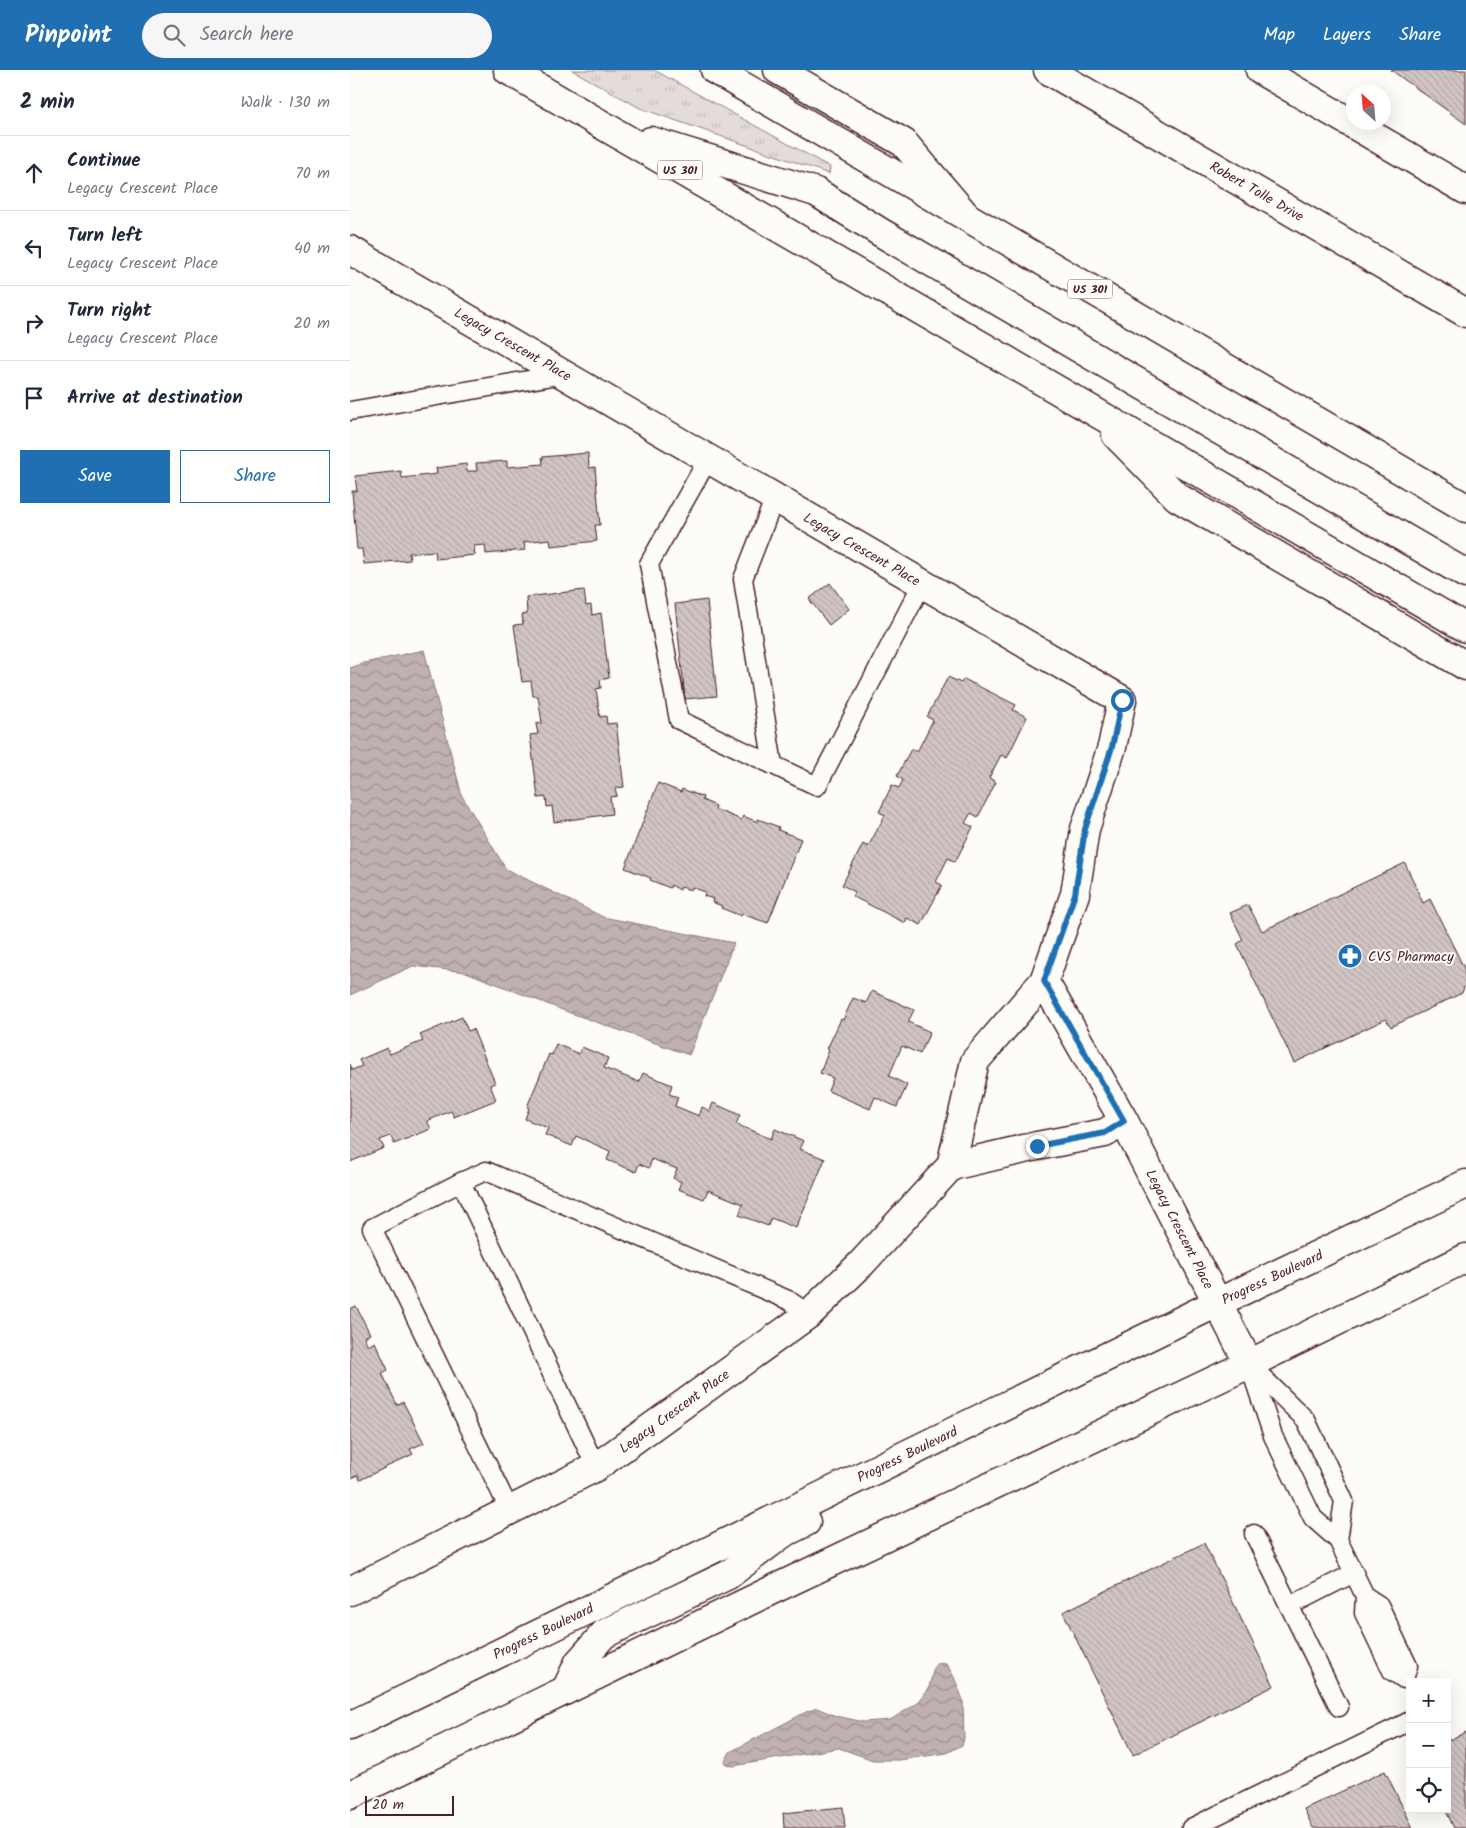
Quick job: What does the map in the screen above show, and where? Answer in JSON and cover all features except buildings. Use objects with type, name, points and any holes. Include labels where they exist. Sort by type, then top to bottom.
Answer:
[{"type":"main road","name":"US 301","points":[[508,70],[1466,628]]},
{"type":"main road","name":"US 301","points":[[715,70],[1466,508]]},
{"type":"main road","points":[[778,70],[904,143],[967,217]]},
{"type":"main road","name":"Robert Tolle Drive","points":[[1048,70],[1466,312]]},
{"type":"main road","points":[[1260,70],[1466,190]]},
{"type":"main road","points":[[604,126],[816,192],[880,232],[1466,574]]},
{"type":"main road","name":"Legacy Crescent Place","points":[[350,250],[1122,700],[1112,747],[1085,829],[1075,894],[1044,981],[975,1061],[951,1166],[861,1264],[809,1314],[596,1468],[350,1591]]},
{"type":"main road","points":[[1090,409],[1177,497],[1466,666]]},
{"type":"main road","name":"Legacy Crescent Place","points":[[1044,981],[1124,1121],[1249,1364]]},
{"type":"main road","points":[[951,1166],[1037,1146],[1105,1133],[1124,1121]]},
{"type":"main road","name":"Progress Boulevard","points":[[350,1726],[1217,1302],[1466,1184]]},
{"type":"main road","points":[[350,1795],[772,1590],[1249,1364],[1466,1258]]},
{"type":"main road","points":[[566,1690],[579,1662],[604,1634],[728,1575],[782,1534],[1083,1386],[1110,1355]]},
{"type":"lane","points":[[350,411],[564,374]]},
{"type":"lane","points":[[708,458],[649,564],[679,720],[817,786],[922,584]]},
{"type":"lane","points":[[773,765],[743,579],[775,497]]},
{"type":"lane","points":[[510,1511],[372,1228],[486,1171],[788,1300],[809,1314]]},
{"type":"lane","points":[[461,1182],[596,1468]]},
{"type":"lane","points":[[1249,1364],[1306,1420],[1344,1501],[1338,1540]]},
{"type":"lane","points":[[1249,1364],[1273,1436],[1313,1518],[1338,1540],[1366,1596],[1364,1613],[1392,1672],[1406,1684]]},
{"type":"lane","points":[[1254,1534],[1339,1707]]},
{"type":"lane","points":[[1289,1606],[1354,1573]]},
{"type":"lane","points":[[1190,1828],[1406,1723]]},
{"type":"green space","points":[[572,70],[654,70],[830,167],[829,174],[640,108]]},
{"type":"water","points":[[424,650],[462,796],[506,869],[603,917],[734,943],[689,1055],[565,1011],[466,972],[413,966],[350,995],[350,668],[364,663]]},
{"type":"water","points":[[938,1662],[946,1663],[963,1700],[964,1739],[962,1745],[947,1753],[899,1760],[873,1760],[839,1748],[733,1766],[727,1765],[725,1761],[730,1752],[817,1708],[836,1716],[864,1722],[890,1720],[918,1703],[929,1687],[934,1667]]},
{"type":"place","name":"CVS Pharmacy","points":[[1350,956]]},
{"type":"route","points":[[1037,1146],[1105,1133],[1124,1121],[1044,981],[1075,894],[1085,829],[1112,747],[1122,700]]}]
